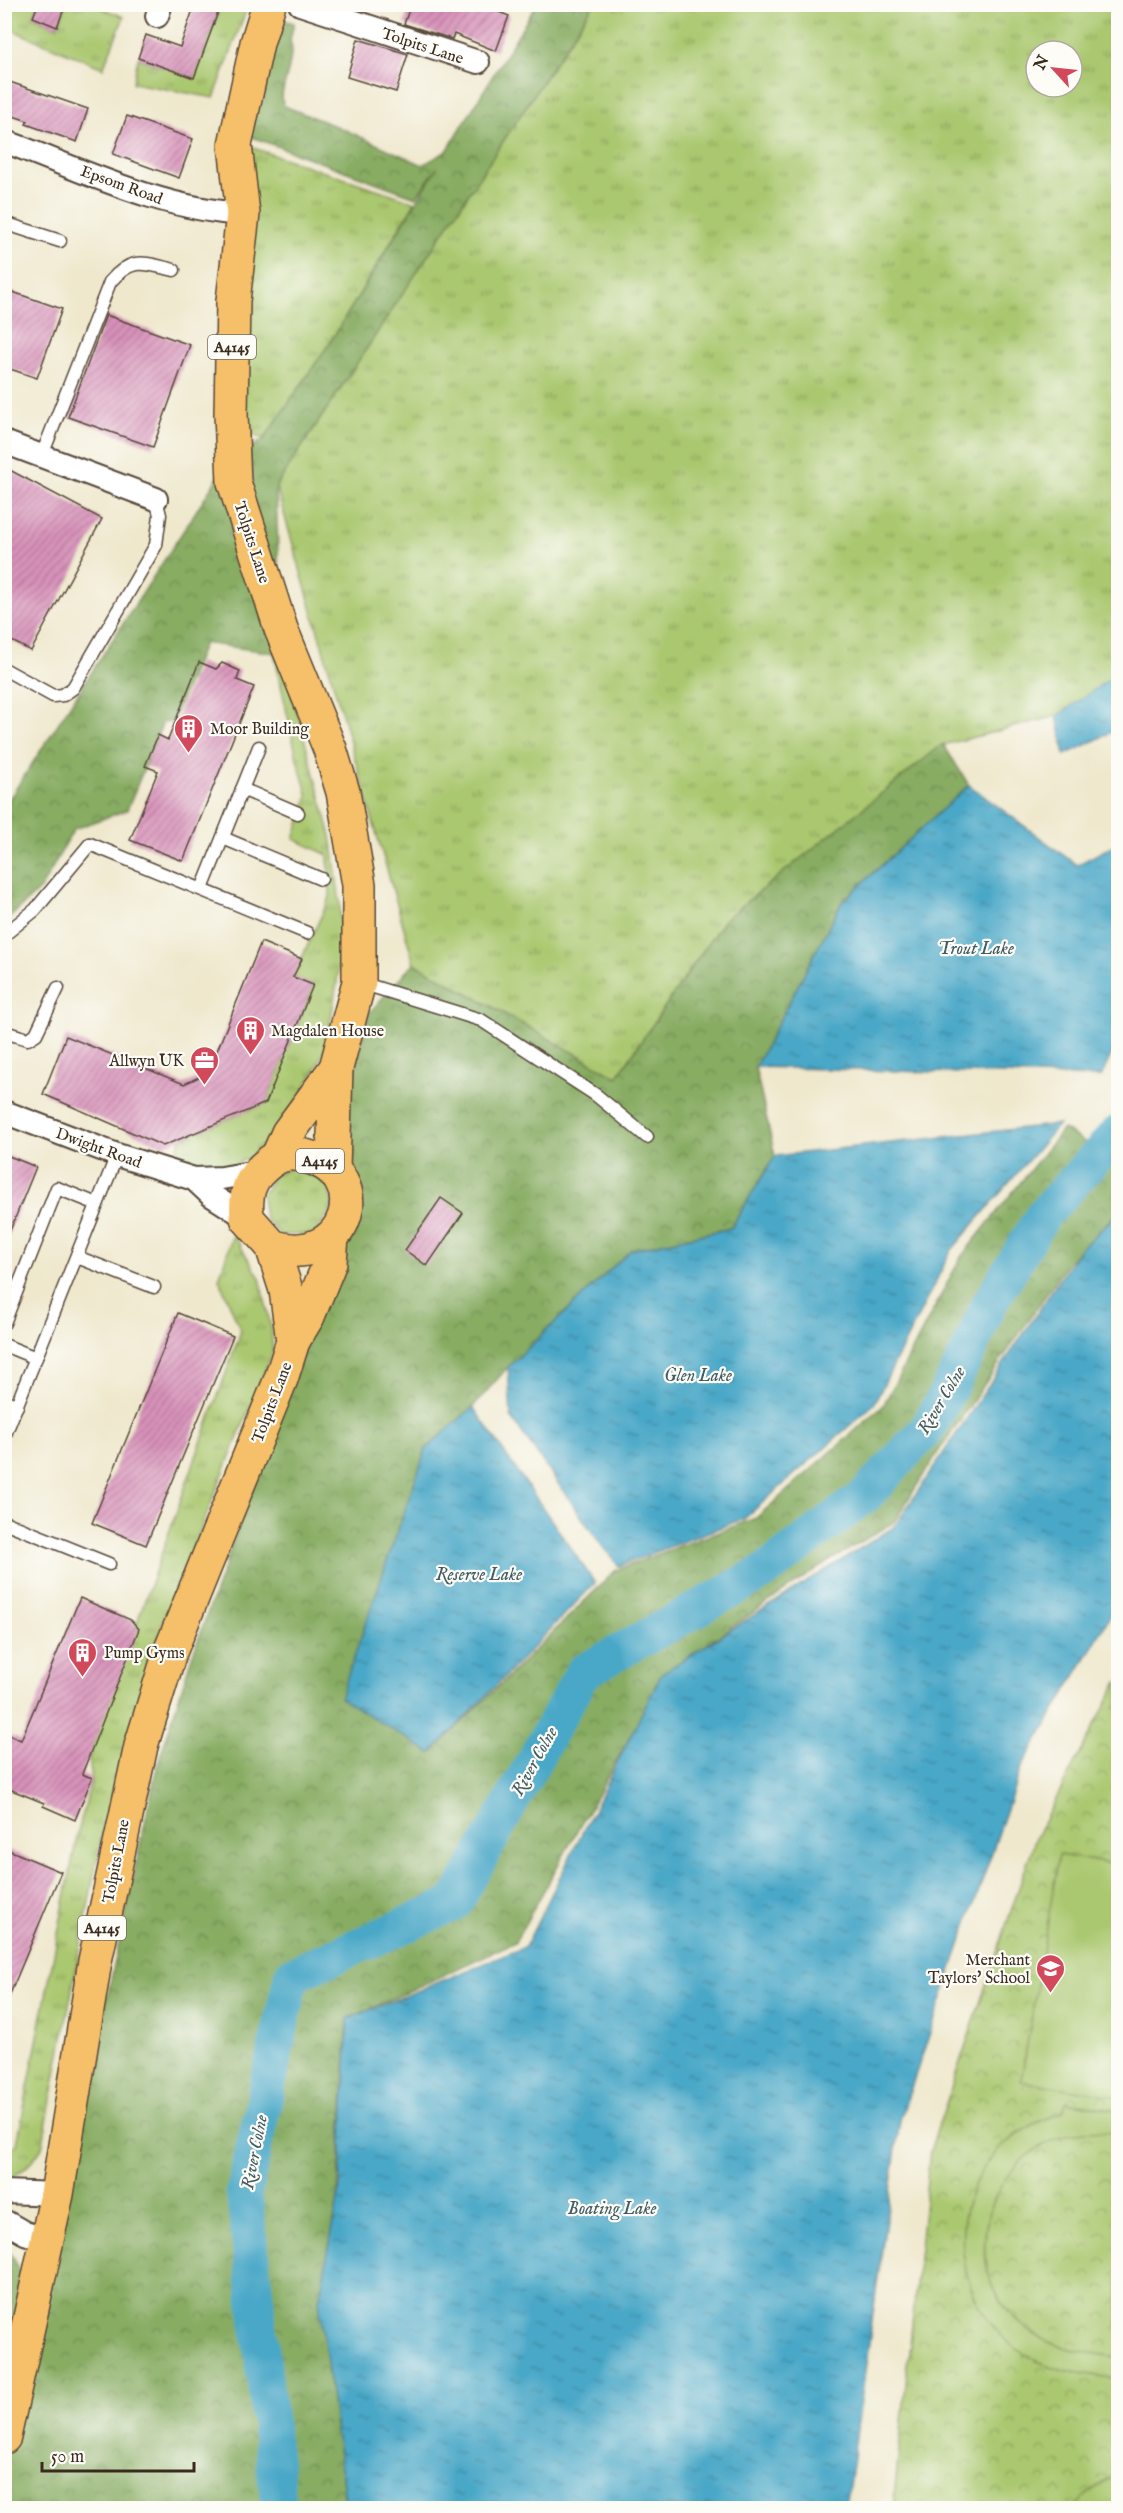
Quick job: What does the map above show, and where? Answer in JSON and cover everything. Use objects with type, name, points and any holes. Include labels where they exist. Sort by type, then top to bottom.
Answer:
[{"type":"main road","name":"Tolpits Lane","points":[[4,2437],[57,2194],[95,1961],[141,1746],[170,1652],[281,1379],[293,1341],[308,1316],[330,1262],[332,1237],[347,1209],[342,1180],[333,1169],[336,1068],[359,982],[359,885],[343,792],[330,749],[281,629],[234,482],[231,414],[233,301],[243,214],[235,145],[257,43],[269,4]]},
{"type":"main road","name":"Tolpits Lane","points":[[293,1341],[286,1290],[272,1246],[247,1218],[249,1188],[336,1068]]},
{"type":"main road","name":"A4145","points":[[267,1164],[297,1154],[316,1158],[333,1169]]},
{"type":"main road","points":[[272,1246],[302,1252],[317,1248],[332,1237]]},
{"type":"street","name":"Tolpits Lane","points":[[300,4],[478,62]]},
{"type":"street","name":"Epsom Road","points":[[4,141],[160,200],[216,212],[243,214]]},
{"type":"street","points":[[4,442],[156,499]]},
{"type":"street","name":"Dwight Road","points":[[4,1112],[117,1155],[194,1179],[222,1178],[267,1164]]},
{"type":"street","name":"Dwight Road","points":[[194,1179],[212,1195],[247,1218]]},
{"type":"street","points":[[4,2192],[57,2194]]},
{"type":"street","points":[[4,2221],[25,2233],[47,2240]]},
{"type":"lane","points":[[4,224],[60,241]]},
{"type":"lane","points":[[42,455],[110,282],[129,264],[140,262],[174,270]]},
{"type":"lane","points":[[4,669],[53,696],[63,695],[73,688],[156,545],[160,515],[156,499]]},
{"type":"lane","points":[[202,889],[259,747]]},
{"type":"lane","points":[[242,789],[298,813]]},
{"type":"lane","points":[[223,838],[321,879]]},
{"type":"lane","points":[[4,935],[35,910],[90,844],[307,933]]},
{"type":"lane","points":[[359,982],[481,1020],[596,1095],[647,1137]]},
{"type":"lane","points":[[4,1032],[28,1039],[36,1034],[58,988]]},
{"type":"lane","points":[[4,1437],[117,1155]]},
{"type":"lane","points":[[4,1323],[57,1188],[97,1204]]},
{"type":"lane","points":[[76,1257],[154,1287]]},
{"type":"lane","points":[[4,1345],[36,1358]]},
{"type":"lane","points":[[4,1400],[17,1407]]},
{"type":"lane","points":[[4,1522],[109,1564]]},
{"type":"green space","points":[[4,5],[38,5],[33,17],[57,27],[66,5],[94,5],[124,17],[103,68],[5,27]]},
{"type":"green space","points":[[221,5],[248,5],[214,98],[133,83],[138,58],[194,78]]},
{"type":"green space","points":[[536,5],[593,5],[276,486],[281,654],[204,643],[172,722],[163,722],[127,810],[74,829],[41,888],[5,922],[4,807],[226,465],[264,439],[331,341],[437,168],[416,197],[249,136],[275,29],[287,21],[294,23],[290,40],[292,48],[289,67],[281,98],[284,106],[343,129],[423,165],[447,151]]},
{"type":"green space","points":[[593,5],[1118,5],[1118,673],[1057,716],[943,745],[724,920],[617,1077],[414,963],[276,486]]},
{"type":"green space","points":[[247,146],[415,202],[331,341],[264,439],[248,433],[240,392]]},
{"type":"green space","points":[[274,653],[281,654],[331,836],[340,904],[340,962],[327,1044],[314,1073],[277,1132],[248,1158],[228,1169],[175,1167],[180,1139],[266,1103],[313,986],[293,977],[330,897],[328,855],[294,839],[308,796],[297,759]]},
{"type":"green space","points":[[943,744],[969,785],[842,902],[755,1067],[775,1156],[731,1228],[631,1250],[508,1367],[473,1407],[426,1449],[431,1753],[616,1570],[756,1518],[883,1406],[961,1257],[1063,1129],[1118,1162],[1118,1212],[1069,1261],[940,1449],[894,1522],[818,1568],[710,1642],[637,1724],[515,1942],[348,2019],[328,2370],[346,2508],[5,2508],[5,2470],[157,1767],[190,1662],[335,1258],[344,1115],[369,1013],[414,963],[617,1077],[724,920]]},
{"type":"green space","points":[[297,1166],[328,1184],[333,1207],[315,1234],[281,1235],[265,1219],[262,1196],[274,1175]]},
{"type":"green space","points":[[233,1234],[260,1278],[271,1328],[273,1351],[163,1621],[123,1754],[103,1828],[42,2147],[26,2167],[5,2179],[5,2154],[17,2144],[78,1831],[92,1780],[89,1759],[91,1751],[241,1331],[219,1279]]},
{"type":"green space","name":"Merchant Taylors' School","points":[[1118,1681],[1118,2508],[893,2508],[930,2151],[1036,1837]]},
{"type":"green space","points":[[1059,1855],[1118,1865],[1118,2097],[1021,2081]]},
{"type":"green space","points":[[1066,2102],[1118,2110],[1118,2133],[1074,2134],[1038,2148],[1010,2173],[992,2205],[985,2240],[989,2276],[1007,2310],[1039,2337],[1068,2348],[1118,2357],[1118,2379],[1059,2369],[1026,2355],[1004,2338],[986,2317],[973,2293],[965,2267],[962,2240],[965,2213],[974,2186],[988,2162],[1021,2131],[1063,2112]]},
{"type":"green space","points":[[5,2247],[14,2258],[19,2273],[20,2289],[16,2325],[5,2373]]},
{"type":"green space","points":[[1118,2473],[1118,2508],[1075,2508],[1089,2492]]},
{"type":"water","points":[[1118,673],[1118,729],[1065,755],[1057,716]]},
{"type":"water","name":"Trout Lake","points":[[969,785],[1077,865],[1118,843],[1118,1041],[1101,1077],[755,1067],[842,902]]},
{"type":"water","name":"Glen Lake","points":[[1059,1124],[951,1251],[874,1404],[745,1518],[619,1566],[602,1546],[511,1417],[508,1367],[631,1250],[731,1228],[775,1156]]},
{"type":"water","name":"Boating Lake","points":[[1118,1214],[1118,1603],[1021,1768],[900,2120],[846,2508],[346,2508],[319,2301],[340,2188],[348,2019],[525,1947],[662,1673],[894,1527],[1080,1249]]},
{"type":"water","name":"Reserve Lake","points":[[473,1407],[595,1583],[431,1753],[340,1698],[426,1449]]},
{"type":"building","points":[[38,4],[66,4],[57,27],[33,17]]},
{"type":"building","points":[[195,4],[221,4],[194,78],[138,58],[146,35],[180,47]]},
{"type":"building","points":[[411,4],[478,4],[509,16],[496,51],[454,34],[452,39],[404,24]]},
{"type":"building","points":[[358,39],[408,54],[396,92],[347,77]]},
{"type":"building","points":[[4,80],[88,109],[77,142],[26,124],[28,121],[4,113]]},
{"type":"building","points":[[127,116],[193,139],[179,178],[113,154]]},
{"type":"building","points":[[4,289],[62,309],[37,378],[4,367]]},
{"type":"building","points":[[106,315],[190,345],[153,447],[68,417]]},
{"type":"building","points":[[4,467],[102,519],[31,651],[4,637]]},
{"type":"building","name":"Moor Building","points":[[199,662],[216,669],[222,663],[240,671],[237,680],[254,687],[183,861],[130,840],[158,771],[145,766],[158,735],[168,740]]},
{"type":"building","name":"Magdalen House","points":[[261,942],[302,959],[293,977],[313,985],[266,1103],[163,1146],[43,1094],[66,1036],[184,1084],[208,1073]]},
{"type":"building","points":[[4,1154],[36,1167],[5,1243],[4,1243]]},
{"type":"building","points":[[441,1198],[463,1213],[427,1266],[405,1250]]},
{"type":"building","points":[[178,1313],[233,1336],[146,1545],[92,1523]]},
{"type":"building","name":"Pump Gyms","points":[[80,1598],[131,1620],[139,1629],[82,1774],[92,1778],[75,1820],[43,1806],[44,1803],[4,1787],[4,1733],[21,1740]]},
{"type":"building","points":[[4,1848],[61,1872],[5,2006],[4,2006]]},
{"type":"waterway","name":"River Colne","points":[[279,2508],[244,2192],[292,1975],[455,1903],[583,1672],[764,1572],[866,1495],[928,1428],[967,1355],[988,1306],[1043,1215],[1118,1133]]},
{"type":"place","name":"Moor Building","points":[[189,754]]},
{"type":"place","name":"Magdalen House","points":[[250,1056]]},
{"type":"place","name":"Allwyn UK","points":[[205,1086]]},
{"type":"place","name":"Pump Gyms","points":[[83,1678]]},
{"type":"place","name":"Merchant Taylors' School","points":[[1051,1994]]}]
